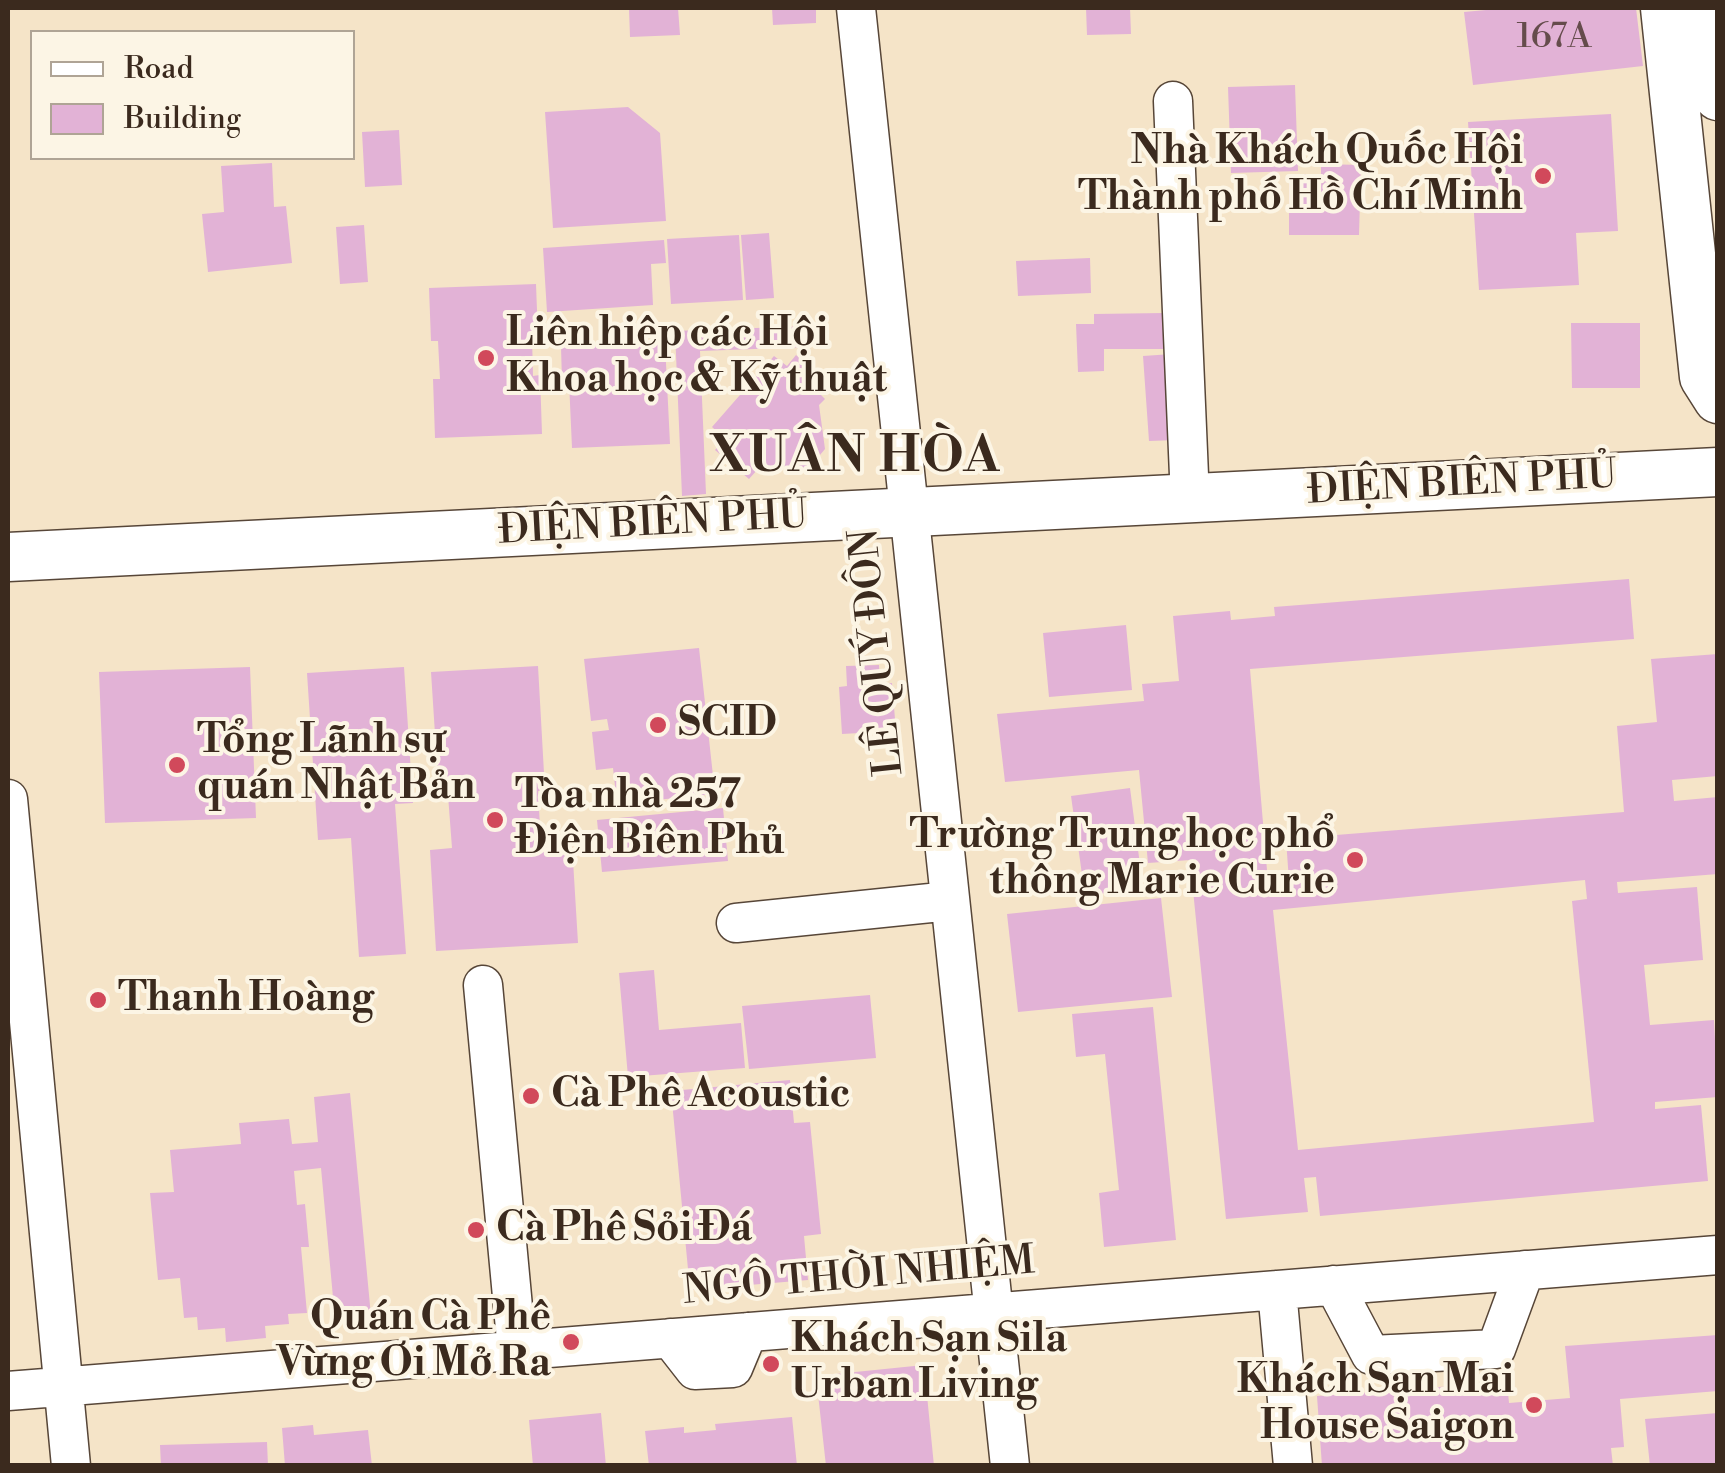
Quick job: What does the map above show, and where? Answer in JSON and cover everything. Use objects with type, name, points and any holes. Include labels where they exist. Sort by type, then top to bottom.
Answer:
[{"type":"main road","points":[[1665,8],[1704,377],[1718,398]]},
{"type":"main road","points":[[1707,8],[1718,96]]},
{"type":"main road","name":"ĐIỆN BIÊN PHỦ","points":[[8,557],[1718,472]]},
{"type":"street","name":"LÊ QUÝ ĐÔN","points":[[856,8],[1010,1466]]},
{"type":"street","points":[[1173,100],[1190,498]]},
{"type":"street","points":[[8,799],[18,1003],[71,1466]]},
{"type":"street","points":[[736,923],[950,901]]},
{"type":"street","points":[[483,985],[518,1350]]},
{"type":"street","name":"NGÔ THỜI NHIỆM","points":[[8,1391],[1718,1255]]},
{"type":"street","points":[[1334,1286],[1371,1355],[1496,1348],[1526,1270]]},
{"type":"street","points":[[1277,1290],[1294,1466]]},
{"type":"building","points":[[629,8],[678,8],[680,35],[630,37]]},
{"type":"building","points":[[772,8],[816,8],[816,23],[773,25]]},
{"type":"building","points":[[1086,8],[1130,8],[1131,34],[1087,35]]},
{"type":"building","points":[[1636,8],[1643,66],[1473,85],[1464,12]]},
{"type":"building","points":[[1295,85],[1298,171],[1231,173],[1228,87]]},
{"type":"building","points":[[628,107],[660,133],[666,221],[553,228],[545,112]]},
{"type":"building","name":"Nhà Khách Quốc Hội Thành phố Hồ Chí Minh","points":[[1611,114],[1618,231],[1576,233],[1579,285],[1479,290],[1468,122]]},
{"type":"building","points":[[399,130],[402,185],[365,187],[362,132]]},
{"type":"building","points":[[272,163],[274,207],[286,206],[292,263],[208,272],[202,214],[224,212],[221,166]]},
{"type":"building","points":[[1321,164],[1361,165],[1359,235],[1289,235],[1289,174],[1321,174]]},
{"type":"building","points":[[364,225],[368,282],[340,284],[336,227]]},
{"type":"building","points":[[769,233],[774,298],[746,300],[741,235]]},
{"type":"building","points":[[739,235],[743,300],[671,304],[667,239]]},
{"type":"building","points":[[664,240],[666,263],[651,264],[653,305],[547,312],[543,248]]},
{"type":"building","points":[[1090,258],[1091,293],[1018,296],[1016,261]]},
{"type":"building","name":"Liên hiệp các Hội Khoa học & Kỹ thuật","points":[[536,284],[538,337],[532,337],[533,376],[540,375],[542,434],[435,438],[433,379],[440,379],[438,341],[431,341],[429,288]]},
{"type":"building","points":[[1164,313],[1165,349],[1104,349],[1104,371],[1078,372],[1076,324],[1094,324],[1094,314]]},
{"type":"building","points":[[1571,323],[1640,323],[1640,388],[1572,388]]},
{"type":"building","points":[[809,326],[810,347],[700,351],[706,494],[682,496],[675,331]]},
{"type":"building","points":[[665,343],[670,444],[572,448],[569,381],[562,381],[561,347]]},
{"type":"building","points":[[1172,354],[1177,440],[1149,441],[1143,356]]},
{"type":"building","points":[[796,355],[830,384],[819,405],[825,449],[809,468],[767,466],[749,479],[715,450],[725,439],[712,427],[774,356],[787,366]]},
{"type":"building","points":[[1629,579],[1634,639],[1250,669],[1268,882],[1289,881],[1286,839],[1624,812],[1617,726],[1657,722],[1651,659],[1718,654],[1718,776],[1672,780],[1674,801],[1718,797],[1718,874],[1617,882],[1618,893],[1697,887],[1703,960],[1644,965],[1650,1025],[1714,1020],[1718,1097],[1655,1102],[1655,1109],[1701,1105],[1708,1181],[1320,1216],[1316,1177],[1304,1178],[1308,1212],[1226,1219],[1190,860],[1148,863],[1139,770],[1005,782],[997,714],[1144,701],[1142,684],[1179,681],[1173,616],[1230,611],[1231,620],[1275,616],[1274,607]],"holes":[[[1585,880],[1587,899],[1572,901],[1594,1122],[1298,1150],[1273,910]]]},
{"type":"building","points":[[1126,625],[1132,690],[1049,697],[1043,633]]},
{"type":"building","name":"SCID","points":[[699,648],[715,794],[617,804],[613,768],[596,770],[592,732],[609,730],[607,719],[591,721],[584,659]]},
{"type":"building","points":[[879,665],[880,684],[892,683],[896,731],[842,734],[839,687],[847,686],[846,666]]},
{"type":"building","name":"Tòa nhà 257 Điện Biên Phủ","points":[[538,666],[545,791],[538,791],[541,845],[572,844],[578,943],[436,951],[430,850],[452,848],[448,795],[439,796],[431,672]]},
{"type":"building","points":[[250,667],[256,818],[105,823],[99,672]]},
{"type":"building","points":[[404,667],[413,803],[395,804],[406,954],[359,957],[351,838],[318,840],[307,673]]},
{"type":"building","points":[[1130,788],[1143,888],[1085,896],[1071,796]]},
{"type":"building","points":[[723,808],[728,861],[602,872],[597,820]]},
{"type":"building","points":[[1161,898],[1172,997],[1018,1012],[1007,914]]},
{"type":"building","points":[[654,970],[659,1030],[741,1023],[745,1068],[628,1077],[619,973]]},
{"type":"building","points":[[870,995],[876,1058],[749,1069],[742,1006]]},
{"type":"building","points":[[1153,1007],[1176,1240],[1104,1247],[1099,1193],[1119,1190],[1105,1054],[1076,1057],[1072,1014]]},
{"type":"building","points":[[790,1080],[794,1123],[810,1122],[821,1234],[804,1236],[808,1280],[690,1290],[671,1091]]},
{"type":"building","points":[[350,1093],[371,1316],[335,1319],[321,1168],[294,1171],[297,1205],[305,1204],[309,1247],[301,1247],[307,1313],[288,1314],[289,1324],[265,1326],[266,1338],[226,1342],[225,1328],[198,1330],[197,1317],[184,1318],[180,1278],[158,1280],[150,1193],[174,1192],[170,1150],[241,1144],[239,1123],[289,1119],[292,1144],[318,1142],[314,1097]]},
{"type":"building","points":[[1718,1335],[1718,1391],[1620,1399],[1624,1447],[1611,1448],[1613,1466],[1322,1466],[1317,1396],[1507,1382],[1509,1403],[1570,1398],[1565,1346]]},
{"type":"building","points":[[924,1365],[934,1466],[826,1466],[816,1376]]},
{"type":"building","points":[[601,1413],[606,1466],[533,1466],[529,1420]]},
{"type":"building","points":[[1718,1413],[1718,1466],[1650,1466],[1645,1419]]},
{"type":"building","points":[[792,1417],[797,1466],[649,1466],[645,1431],[684,1427],[684,1433],[716,1430],[715,1424]]},
{"type":"building","points":[[313,1425],[314,1435],[368,1430],[372,1466],[285,1466],[282,1428]]},
{"type":"building","points":[[267,1442],[268,1466],[161,1466],[160,1445]]},
{"type":"place","name":"Nhà Khách Quốc Hội Thành phố Hồ Chí Minh","points":[[1543,176]]},
{"type":"place","name":"Liên hiệp các Hội Khoa học & Kỹ thuật","points":[[486,358]]},
{"type":"place","name":"SCID","points":[[658,725]]},
{"type":"place","name":"Tổng Lãnh sự quán Nhật Bản","points":[[177,765]]},
{"type":"place","name":"Tòa nhà 257 Điện Biên Phủ","points":[[495,820]]},
{"type":"place","name":"Trường Trung học phổ thông Marie Curie","points":[[1355,860]]},
{"type":"place","name":"Thanh Hoàng","points":[[98,1000]]},
{"type":"place","name":"Cà Phê Acoustic","points":[[531,1096]]},
{"type":"place","name":"Cà Phê Sỏi Đá","points":[[476,1230]]},
{"type":"place","name":"Quán Cà Phê Vừng Ơi Mở Ra","points":[[571,1342]]},
{"type":"place","name":"Khách Sạn Sila Urban Living","points":[[771,1364]]},
{"type":"place","name":"Khách Sạn Mai House Saigon","points":[[1534,1405]]},
{"type":"district","name":"XUÂN HÒA","points":[[856,459]]}]
